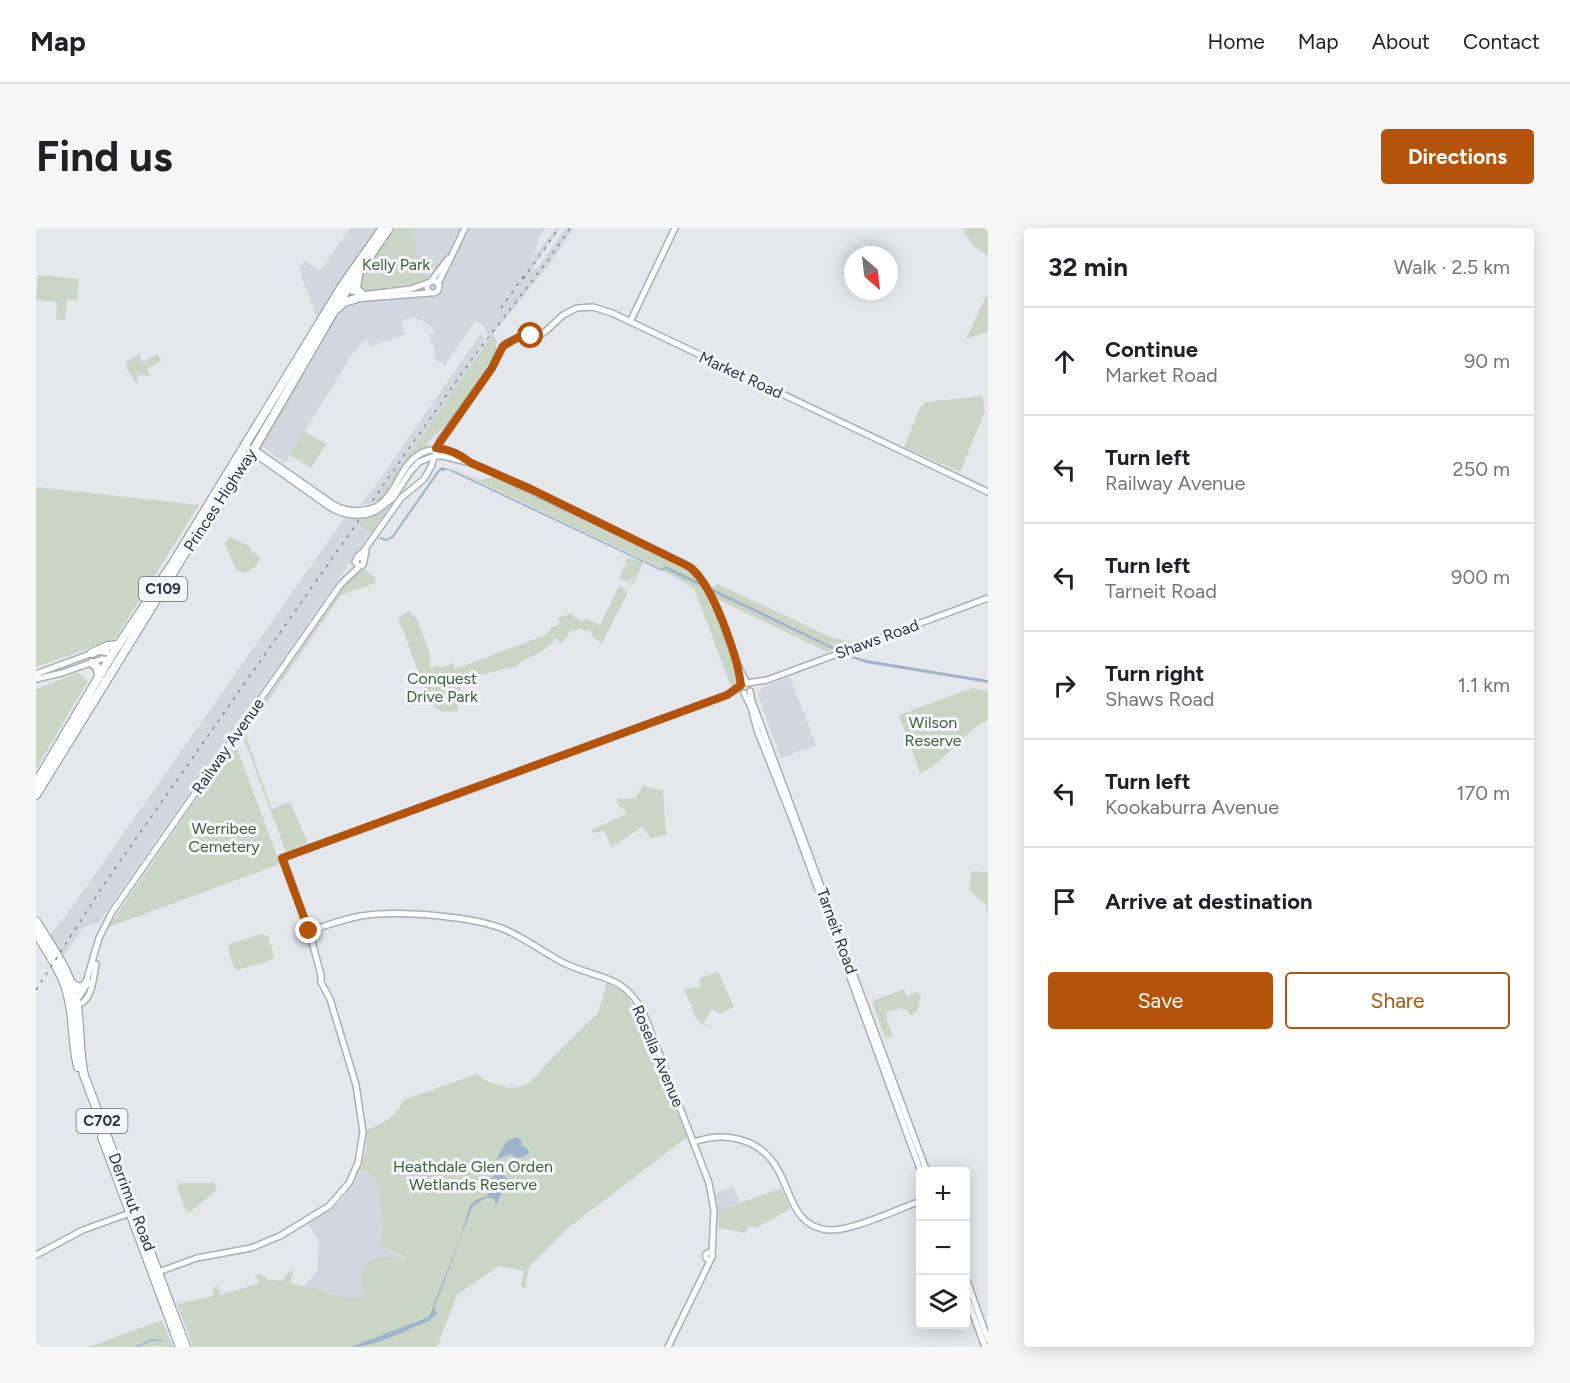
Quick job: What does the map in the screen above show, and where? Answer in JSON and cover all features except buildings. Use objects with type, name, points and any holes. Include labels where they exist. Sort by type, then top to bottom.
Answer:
[{"type":"highway","name":"C109","points":[[343,290],[359,272],[383,228]]},
{"type":"highway","name":"C109","points":[[343,290],[377,241],[390,228]]},
{"type":"highway","points":[[359,272],[356,289],[363,295]]},
{"type":"highway","name":"Princes Highway","points":[[299,361],[333,311],[343,290]]},
{"type":"highway","name":"Princes Highway","points":[[36,783],[99,677],[115,658],[118,645],[250,450],[299,361],[343,290]]},
{"type":"highway","points":[[333,311],[355,299]]},
{"type":"highway","name":"Princes Highway","points":[[36,795],[115,658],[176,568],[203,518]]},
{"type":"highway","points":[[167,572],[176,568]]},
{"type":"highway","points":[[92,653],[108,646],[118,645]]},
{"type":"highway","points":[[92,663],[97,667],[99,677]]},
{"type":"highway","name":"Derrimut Road","points":[[36,921],[70,982],[82,1068],[180,1347]]},
{"type":"highway","name":"Derrimut Road","points":[[36,933],[57,968],[73,1004]]},
{"type":"highway","points":[[70,982],[79,988],[87,982]]},
{"type":"highway","name":"Derrimut Road","points":[[155,1273],[186,1347]]},
{"type":"street","points":[[343,290],[355,299],[438,291],[438,284],[465,228]]},
{"type":"street","points":[[630,322],[675,228]]},
{"type":"street","points":[[430,293],[426,286],[452,254]]},
{"type":"street","points":[[343,290],[363,295],[411,289],[431,281],[438,284]]},
{"type":"street","name":"Market Road","points":[[436,448],[492,368],[498,353],[511,340],[539,336],[563,315],[577,308],[589,307],[602,309],[988,492]]},
{"type":"street","points":[[376,509],[388,498],[412,460],[436,448]]},
{"type":"street","name":"Railway Avenue","points":[[73,1004],[87,982],[99,938],[112,912],[370,541],[401,498],[424,479],[431,467],[436,448]]},
{"type":"street","name":"Tarneit Road","points":[[436,448],[457,454],[471,463],[683,562],[706,585],[752,701],[763,738],[919,1167]]},
{"type":"street","points":[[250,450],[333,507],[351,515],[366,515],[393,498],[416,465],[423,459],[434,456]]},
{"type":"street","name":"Tarneit Road","points":[[434,456],[471,463]]},
{"type":"street","name":"Railway Avenue","points":[[357,562],[362,557],[364,560],[370,541]]},
{"type":"street","name":"Shaws Road","points":[[308,931],[282,858],[988,598]]},
{"type":"street","points":[[36,674],[92,653],[103,651],[115,658]]},
{"type":"street","points":[[36,679],[102,659],[115,658]]},
{"type":"street","name":"Tarneit Road","points":[[823,899],[925,1167]]},
{"type":"street","name":"Rosella Avenue","points":[[308,931],[350,918],[375,914],[469,919],[506,930],[566,964],[613,980],[631,994],[644,1014],[694,1142],[712,1197],[714,1217],[709,1256],[668,1347]]},
{"type":"street","points":[[155,1273],[197,1258],[243,1250],[266,1243],[329,1206],[349,1183],[360,1155],[363,1126],[352,1074],[308,931]]},
{"type":"street","name":"Railway Avenue","points":[[73,1004],[82,1004],[88,997],[99,938]]},
{"type":"street","points":[[895,1085],[901,1108],[898,1110]]},
{"type":"street","points":[[694,1142],[708,1138],[728,1137],[741,1139],[755,1146],[776,1166],[798,1214],[812,1225],[822,1229],[845,1228],[916,1203]]},
{"type":"street","points":[[36,1255],[82,1230],[132,1211]]},
{"type":"street","points":[[970,1289],[988,1340]]},
{"type":"street","points":[[970,1306],[985,1347]]},
{"type":"shaded area","points":[[350,228],[545,228],[538,239],[536,250],[530,261],[556,228],[560,228],[533,267],[536,270],[566,228],[574,228],[551,262],[489,339],[484,326],[475,321],[445,365],[440,361],[437,362],[434,353],[429,334],[436,332],[432,327],[414,317],[401,321],[405,334],[370,347],[366,338],[353,353],[285,463],[259,444],[328,323],[316,316],[299,269],[305,261],[320,271]]},
{"type":"shaded area","points":[[481,333],[487,342],[381,498],[370,504],[360,505],[374,488]]},
{"type":"shaded area","points":[[345,517],[365,517],[360,525],[371,533],[99,922],[83,928],[62,958],[49,936],[65,917]]},
{"type":"shaded area","points":[[790,677],[816,745],[781,758],[758,695],[762,687]]},
{"type":"shaded area","points":[[360,1170],[376,1176],[383,1224],[379,1246],[404,1257],[417,1270],[425,1288],[425,1295],[415,1311],[401,1316],[381,1313],[360,1298],[344,1297],[304,1287],[317,1271],[319,1241],[308,1224],[341,1200],[352,1186]]},
{"type":"shaded area","points":[[733,1186],[740,1203],[718,1211],[715,1194]]},
{"type":"green space","name":"Kelly Park","points":[[395,228],[412,228],[416,252],[427,280],[415,286],[362,291],[357,283],[359,278],[383,241]]},
{"type":"green space","points":[[964,228],[988,228],[988,256],[974,246],[964,233],[966,230]]},
{"type":"green space","points":[[38,275],[79,279],[77,300],[67,299],[65,320],[56,319],[57,302],[36,300]]},
{"type":"green space","points":[[988,292],[988,332],[966,339]]},
{"type":"green space","points":[[493,334],[497,341],[496,350],[489,367],[452,419],[429,441],[424,456],[371,533],[359,525]]},
{"type":"green space","points":[[141,353],[140,358],[143,362],[157,354],[161,360],[147,369],[151,376],[138,375],[137,384],[126,368],[127,361]]},
{"type":"green space","points":[[303,370],[306,372],[304,377],[254,462],[216,521],[213,522],[212,519]]},
{"type":"green space","points":[[982,396],[985,411],[960,472],[904,447],[920,408],[926,402]]},
{"type":"green space","points":[[304,431],[326,444],[311,468],[290,455]]},
{"type":"green space","points":[[447,466],[480,480],[497,477],[645,548],[647,551],[686,567],[704,589],[729,646],[739,676],[737,684],[732,689],[694,588],[644,560],[635,582],[628,584],[636,573],[627,582],[619,579],[627,564],[625,562],[628,557],[639,562],[641,559]]},
{"type":"green space","points":[[36,487],[199,505],[115,639],[36,667]]},
{"type":"green space","points":[[230,537],[251,547],[250,550],[261,558],[251,570],[241,572],[236,570],[225,544]]},
{"type":"green space","points":[[364,569],[375,577],[376,583],[341,595],[245,734],[272,809],[290,802],[308,843],[286,852],[242,734],[353,574]]},
{"type":"green space","points":[[718,584],[832,638],[854,642],[827,652],[717,599],[711,588]]},
{"type":"green space","name":"Conquest Drive Park","points":[[619,586],[625,589],[627,594],[602,643],[592,637],[589,630],[584,631],[580,628],[571,631],[561,644],[556,638],[554,639],[542,651],[516,667],[476,675],[466,673],[465,685],[461,686],[457,712],[440,711],[430,703],[398,617],[409,611],[418,621],[431,657],[429,663],[431,668],[439,665],[440,668],[453,663],[455,669],[546,635],[552,627],[560,624],[558,618],[572,613],[574,618],[578,617],[579,621],[585,618],[600,625]]},
{"type":"green space","points":[[78,673],[88,681],[36,769],[36,689]]},
{"type":"green space","name":"Wilson Reserve","points":[[972,688],[988,691],[988,720],[970,732],[939,761],[920,773],[899,715]]},
{"type":"green space","name":"Werribee Cemetery","points":[[235,743],[280,864],[109,927],[109,926]]},
{"type":"green space","points":[[643,785],[663,790],[666,835],[651,839],[642,827],[611,848],[605,831],[592,833],[592,830],[627,814],[617,803],[617,799],[636,798]]},
{"type":"green space","points":[[972,871],[988,872],[988,921],[986,904],[969,891]]},
{"type":"green space","points":[[261,934],[268,936],[274,956],[271,960],[238,970],[234,968],[228,948],[230,944]]},
{"type":"green space","points":[[718,972],[734,1007],[720,1013],[712,1009],[703,1023],[710,1028],[698,1021],[691,1008],[693,1005],[684,989],[700,987],[700,978]]},
{"type":"green space","name":"Heathdale Glen Orden Wetlands Reserve","points":[[607,982],[624,993],[639,1014],[687,1137],[567,1229],[529,1267],[525,1288],[521,1287],[524,1271],[499,1266],[457,1295],[437,1347],[193,1347],[177,1304],[212,1296],[217,1285],[221,1295],[259,1283],[255,1275],[259,1273],[269,1280],[282,1281],[290,1270],[293,1272],[290,1283],[344,1297],[365,1298],[361,1283],[362,1276],[363,1270],[371,1260],[390,1257],[406,1261],[404,1256],[379,1246],[383,1224],[376,1176],[360,1170],[366,1150],[367,1130],[394,1115],[403,1100],[477,1074],[487,1081],[509,1088],[530,1083],[598,1013]]},
{"type":"green space","points":[[904,989],[907,996],[916,992],[921,994],[917,1012],[910,1015],[907,1009],[900,1008],[887,1012],[886,1018],[893,1036],[885,1039],[872,1001]]},
{"type":"green space","points":[[180,1183],[214,1183],[217,1190],[190,1212],[186,1211],[177,1186]]},
{"type":"green space","points":[[781,1188],[790,1209],[756,1228],[748,1227],[746,1233],[719,1228],[718,1211]]},
{"type":"green space","points":[[162,1320],[173,1347],[158,1347],[157,1345],[153,1347],[89,1347]]},
{"type":"water","points":[[442,467],[457,472],[661,569],[666,566],[852,656],[988,680],[988,683],[866,663],[849,657],[665,569],[661,571],[448,470],[440,471],[393,538],[386,541],[380,539],[380,537],[387,539],[392,536]]},
{"type":"water","points":[[516,1137],[529,1152],[518,1158],[519,1161],[515,1164],[517,1170],[510,1174],[503,1171],[508,1162],[515,1160],[516,1157],[510,1154],[496,1160],[506,1142]]},
{"type":"water","points":[[497,1173],[503,1174],[508,1181],[496,1205],[494,1199],[487,1197],[472,1207],[434,1309],[437,1313],[429,1321],[390,1337],[370,1344],[351,1347],[429,1317],[460,1238],[470,1205],[487,1196],[492,1177]]},
{"type":"waterway","points":[[136,1347],[151,1340],[163,1341]]},
{"type":"railway","points":[[523,279],[559,228]]},
{"type":"railway","points":[[36,990],[107,880],[422,430],[570,228]]},
{"type":"railway","points":[[501,308],[527,271]]},
{"type":"route","points":[[309,931],[282,858],[727,695],[741,685],[739,668],[721,619],[704,582],[690,567],[531,489],[471,463],[464,457],[436,448],[492,368],[503,346],[511,340],[531,336]]}]
